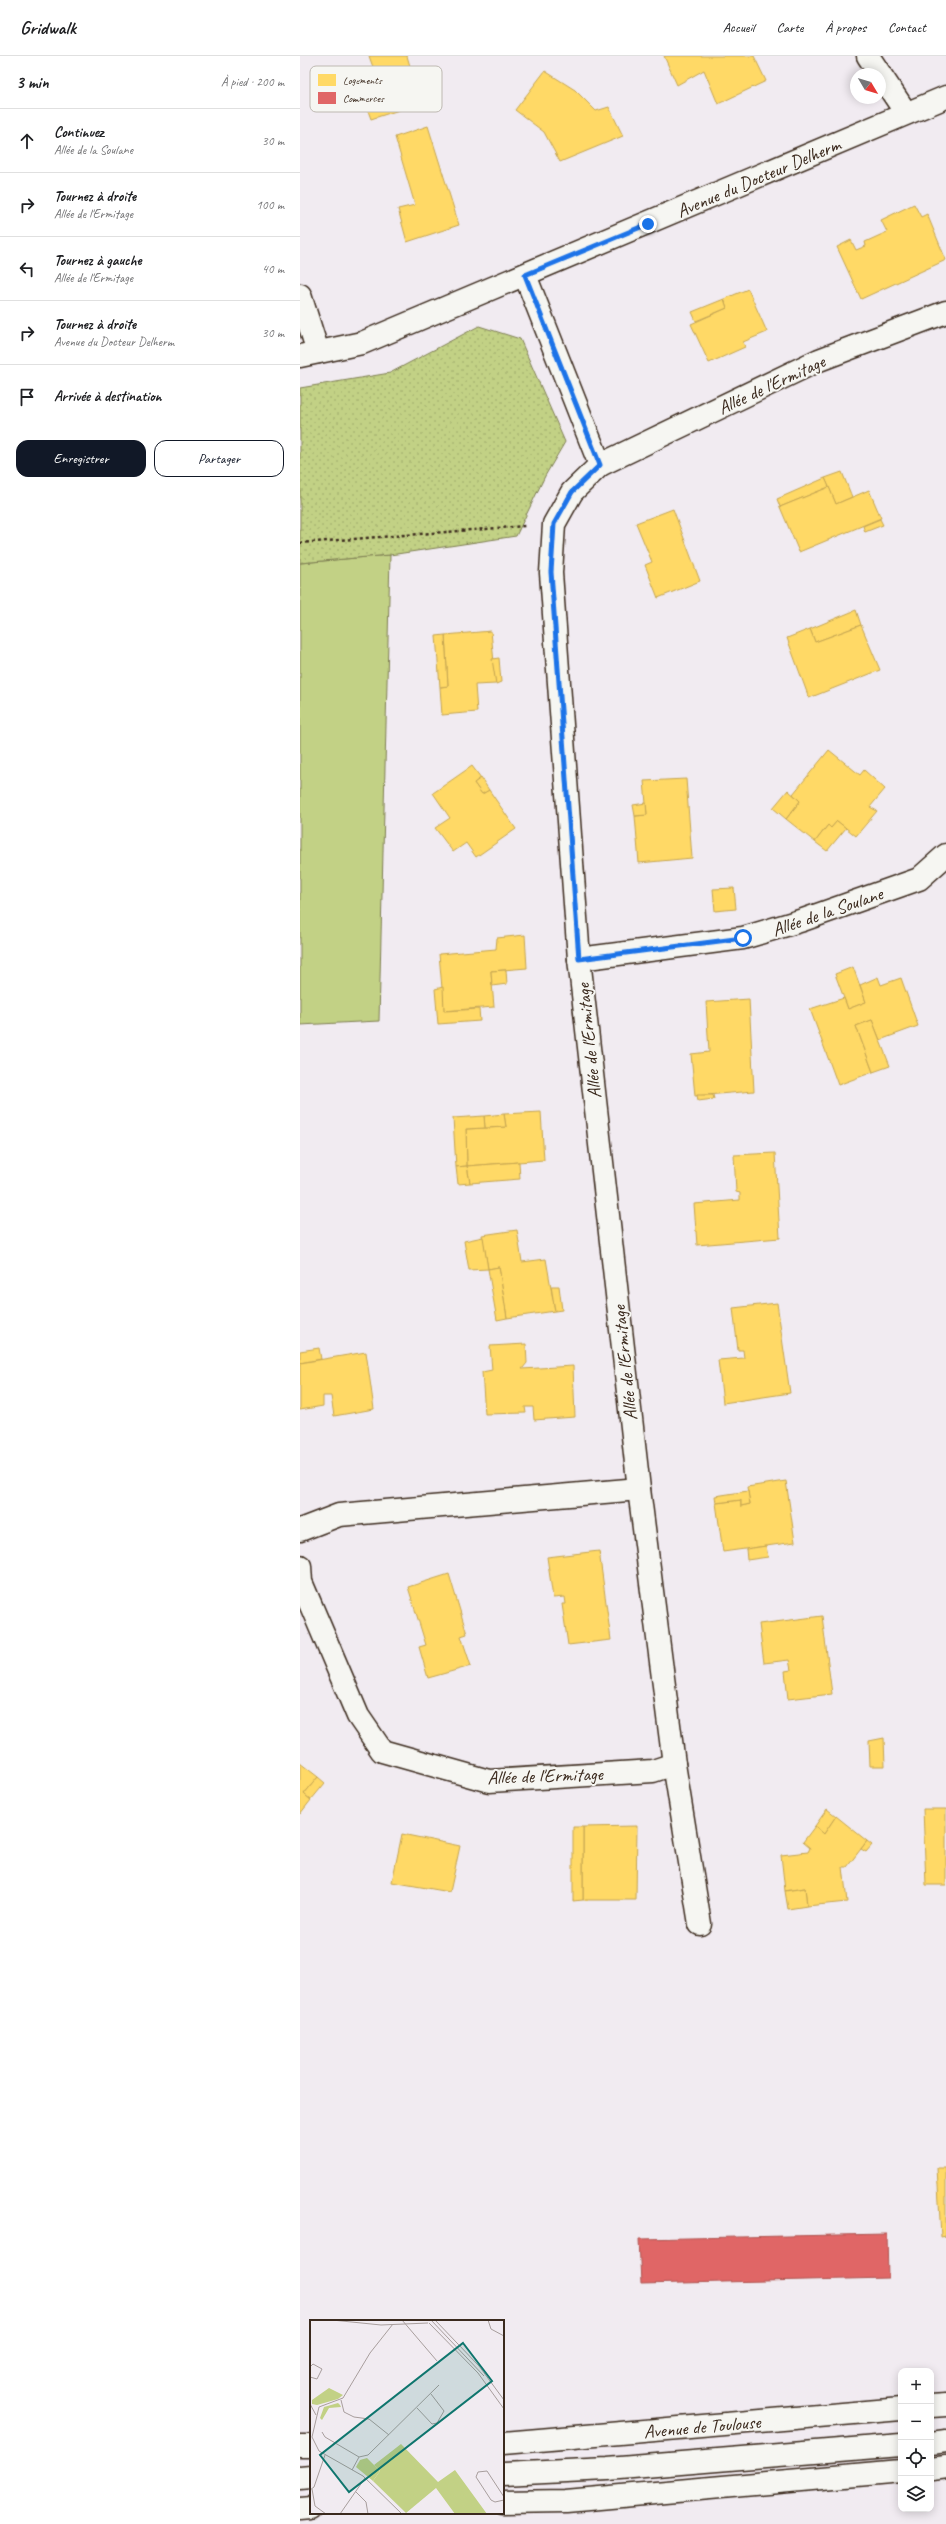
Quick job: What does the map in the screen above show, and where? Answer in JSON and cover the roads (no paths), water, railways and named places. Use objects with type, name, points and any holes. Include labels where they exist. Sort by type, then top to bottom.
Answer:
[{"type":"street","points":[[868,56],[906,113]]},
{"type":"street","name":"Avenue du Docteur Delherm","points":[[309,354],[362,342],[525,275],[946,97]]},
{"type":"street","points":[[525,275],[600,465]]},
{"type":"street","points":[[300,295],[309,354]]},
{"type":"street","name":"Allée de l'Ermitage","points":[[700,1924],[674,1764],[639,1489],[579,959],[551,572],[554,524],[572,492],[600,465],[819,360],[946,312]]},
{"type":"street","name":"Allée de la Soulane","points":[[579,959],[743,938],[803,920],[918,880],[946,854]]},
{"type":"street","points":[[300,1530],[338,1515],[639,1489]]},
{"type":"street","name":"Allée de l'Ermitage","points":[[300,1566],[300,1582],[358,1716],[382,1751],[489,1781],[653,1771],[674,1764]]},
{"type":"street","points":[[934,2406],[946,2405]]},
{"type":"street","name":"Avenue de Toulouse","points":[[504,2443],[898,2409]]},
{"type":"street","points":[[934,2443],[946,2441]]},
{"type":"street","points":[[504,2474],[608,2468],[898,2445]]},
{"type":"street","points":[[934,2468],[946,2467]]},
{"type":"street","points":[[504,2502],[566,2501],[898,2471]]},
{"type":"street","points":[[300,2509],[310,2508]]}]
